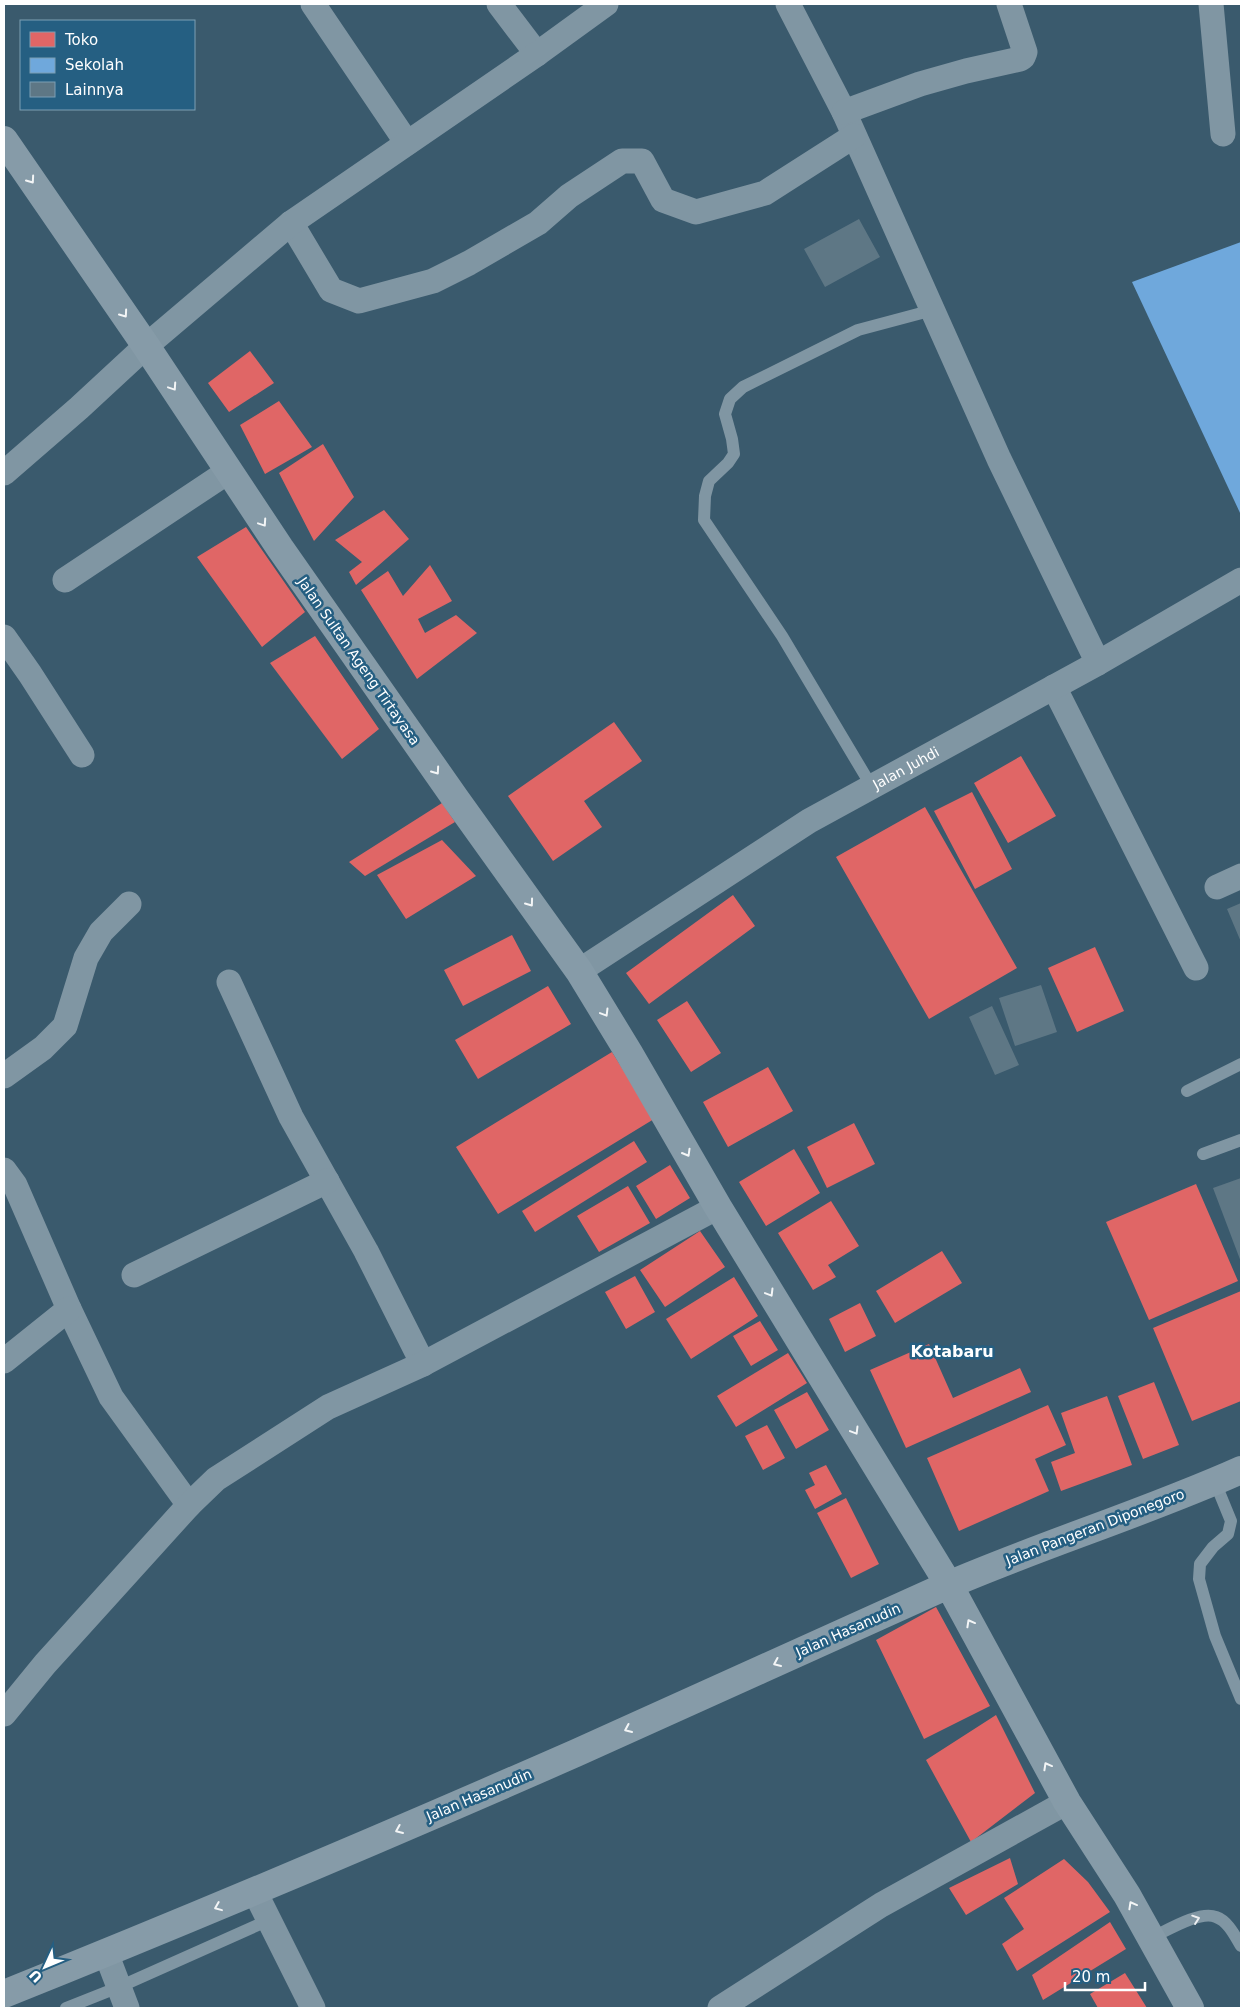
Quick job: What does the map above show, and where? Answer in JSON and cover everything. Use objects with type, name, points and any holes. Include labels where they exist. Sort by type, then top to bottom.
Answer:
[{"type":"main road","name":"Jalan Sultan Ageng Tirtayasa","points":[[4,140],[146,346],[280,548],[579,971],[718,1207],[949,1585],[1066,1802],[1127,1895],[1190,2008]]},
{"type":"main road","name":"Jalan Pangeran Diponegoro","points":[[949,1585],[1058,1540],[1215,1482],[1241,1470]]},
{"type":"main road","name":"Jalan Hasanudin","points":[[4,1994],[254,1892],[578,1752],[949,1585]]},
{"type":"street","points":[[312,4],[407,143]]},
{"type":"street","points":[[499,4],[537,54]]},
{"type":"street","points":[[4,473],[79,408],[146,346],[291,223],[537,54],[606,4]]},
{"type":"street","points":[[788,4],[844,112],[999,459],[1098,663]]},
{"type":"street","points":[[844,112],[920,84],[966,71],[1020,60],[1025,52],[1010,4]]},
{"type":"street","points":[[1211,4],[1223,134]]},
{"type":"street","points":[[291,223],[331,290],[359,301],[433,281],[469,263],[538,223],[569,196],[622,161],[642,161],[663,200],[696,212],[764,192],[854,136]]},
{"type":"street","points":[[65,580],[229,471]]},
{"type":"street","name":"Jalan Juhdi","points":[[579,971],[809,821],[1098,663],[1241,580]]},
{"type":"street","points":[[4,637],[82,755]]},
{"type":"street","points":[[1054,687],[1196,968]]},
{"type":"street","points":[[1217,887],[1241,876]]},
{"type":"street","points":[[4,1076],[42,1048],[65,1026],[86,958],[102,932],[129,904]]},
{"type":"street","points":[[229,982],[291,1117],[366,1251],[423,1364]]},
{"type":"street","points":[[4,1170],[15,1185],[69,1309],[111,1397],[189,1505]]},
{"type":"street","points":[[134,1275],[327,1180]]},
{"type":"street","points":[[4,1714],[45,1664],[189,1505],[216,1479],[328,1407],[423,1364],[718,1207]]},
{"type":"street","points":[[4,1361],[69,1309]]},
{"type":"street","points":[[720,2008],[881,1904],[1066,1802]]},
{"type":"street","points":[[254,1892],[313,2008]]},
{"type":"street","points":[[106,1953],[123,1998]]},
{"type":"lane","points":[[872,787],[782,636],[704,520],[705,496],[709,481],[728,463],[734,454],[732,439],[724,414],[730,399],[743,387],[858,330],[933,310]]},
{"type":"lane","points":[[1187,1091],[1241,1064]]},
{"type":"lane","points":[[1202,1154],[1241,1140]]},
{"type":"lane","points":[[1215,1482],[1236,1520],[1228,1534],[1200,1564],[1199,1579],[1215,1636],[1241,1699]]},
{"type":"lane","points":[[1151,1938],[1200,1916],[1216,1916],[1231,1928],[1241,1946]]},
{"type":"lane","points":[[66,2008],[123,1998],[269,1920]]},
{"type":"building: Toko","points":[[250,351],[274,383],[229,412],[208,383]]},
{"type":"building: Toko","points":[[279,401],[312,447],[265,474],[240,425]]},
{"type":"building: Toko","points":[[323,444],[354,497],[314,541],[279,473]]},
{"type":"building: Toko","points":[[384,510],[409,539],[356,585],[349,572],[362,562],[335,540]]},
{"type":"building: Toko","points":[[246,527],[305,612],[262,647],[197,557]]},
{"type":"building: Toko","points":[[430,565],[452,601],[418,619],[425,633],[456,615],[477,633],[417,679],[361,590],[388,571],[403,596]]},
{"type":"building: Toko","points":[[315,636],[379,729],[342,759],[270,663]]},
{"type":"building: Toko","points":[[614,722],[642,761],[584,801],[602,827],[553,861],[508,796]]},
{"type":"building: Toko","points":[[1021,756],[1056,816],[1008,843],[974,783]]},
{"type":"building: Toko","points":[[972,792],[1012,869],[975,889],[934,811]]},
{"type":"building: Toko","points":[[442,803],[455,822],[365,876],[349,862]]},
{"type":"building: Toko","points":[[925,807],[1017,968],[929,1019],[836,857]]},
{"type":"building: Toko","points":[[442,840],[476,876],[406,919],[377,875]]},
{"type":"building: Toko","points":[[733,895],[755,926],[649,1004],[626,973]]},
{"type":"building: Toko","points":[[512,935],[531,971],[463,1006],[444,970]]},
{"type":"building: Toko","points":[[1095,947],[1124,1011],[1077,1032],[1048,968]]},
{"type":"building: Toko","points":[[548,986],[571,1024],[478,1079],[455,1040]]},
{"type":"building: Toko","points":[[687,1001],[721,1053],[691,1072],[657,1020]]},
{"type":"building: Toko","points":[[612,1052],[654,1119],[498,1214],[456,1147]]},
{"type":"building: Toko","points":[[768,1067],[793,1111],[728,1147],[703,1102]]},
{"type":"building: Toko","points":[[854,1123],[875,1164],[827,1188],[807,1147]]},
{"type":"building: Toko","points":[[634,1141],[647,1162],[535,1232],[522,1211]]},
{"type":"building: Toko","points":[[794,1149],[820,1193],[766,1226],[739,1182]]},
{"type":"building: Toko","points":[[670,1165],[690,1198],[656,1219],[636,1186]]},
{"type":"building: Toko","points":[[1196,1184],[1238,1281],[1149,1320],[1106,1222]]},
{"type":"building: Toko","points":[[628,1186],[650,1223],[599,1252],[577,1216]]},
{"type":"building: Toko","points":[[831,1201],[859,1246],[828,1265],[836,1277],[813,1290],[778,1233]]},
{"type":"building: Toko","points":[[700,1231],[725,1267],[665,1307],[640,1270]]},
{"type":"building: Toko","points":[[942,1251],[962,1283],[895,1323],[876,1291]]},
{"type":"building: Toko","points":[[635,1276],[655,1312],[626,1329],[605,1292]]},
{"type":"building: Toko","points":[[734,1277],[758,1316],[691,1359],[666,1319]]},
{"type":"building: Toko","points":[[1241,1291],[1241,1401],[1192,1421],[1153,1328]]},
{"type":"building: Toko","points":[[860,1303],[876,1336],[845,1352],[829,1319]]},
{"type":"building: Toko","points":[[760,1321],[778,1350],[751,1366],[733,1336]]},
{"type":"building: Toko","points":[[929,1344],[953,1398],[1020,1368],[1031,1392],[906,1448],[870,1370]]},
{"type":"building: Toko","points":[[788,1353],[807,1383],[736,1427],[717,1396]]},
{"type":"building: Toko","points":[[1154,1382],[1179,1445],[1143,1459],[1118,1396]]},
{"type":"building: Toko","points":[[807,1392],[829,1430],[796,1449],[774,1410]]},
{"type":"building: Toko","points":[[1107,1396],[1132,1465],[1061,1491],[1051,1462],[1075,1453],[1061,1413]]},
{"type":"building: Toko","points":[[1048,1405],[1066,1445],[1035,1459],[1049,1491],[959,1531],[927,1458]]},
{"type":"building: Toko","points":[[767,1425],[785,1458],[763,1470],[745,1436]]},
{"type":"building: Toko","points":[[826,1465],[842,1494],[815,1509],[805,1490],[815,1485],[809,1473]]},
{"type":"building: Toko","points":[[846,1498],[879,1564],[851,1578],[817,1513]]},
{"type":"building: Toko","points":[[936,1607],[990,1706],[924,1739],[876,1640]]},
{"type":"building: Toko","points":[[996,1715],[1035,1793],[971,1842],[926,1760]]},
{"type":"building: Toko","points":[[1010,1858],[1018,1884],[966,1915],[949,1888]]},
{"type":"building: Toko","points":[[1064,1859],[1088,1882],[1110,1912],[1017,1971],[1002,1944],[1024,1929],[1004,1898]]},
{"type":"building: Toko","points":[[1110,1922],[1126,1949],[1043,2000],[1032,1975]]},
{"type":"building: Toko","points":[[1125,1973],[1147,2008],[1098,2008],[1090,1994]]},
{"type":"building: Sekolah","points":[[1241,242],[1241,515],[1132,282]]},
{"type":"building: Lainnya","points":[[859,219],[880,257],[825,287],[804,249]]},
{"type":"building: Lainnya","points":[[1241,903],[1241,942],[1227,909]]},
{"type":"building: Lainnya","points":[[1041,985],[1057,1032],[1015,1046],[999,998]]},
{"type":"building: Lainnya","points":[[992,1006],[1019,1065],[995,1075],[969,1017]]},
{"type":"building: Lainnya","points":[[1241,1178],[1241,1262],[1213,1188]]},
{"type":"district","name":"Kotabaru","points":[[952,1351]]}]
